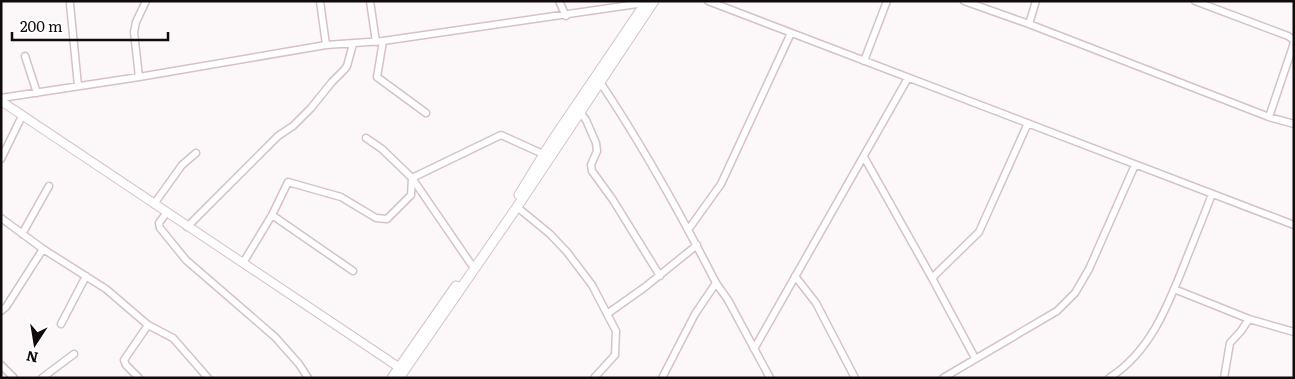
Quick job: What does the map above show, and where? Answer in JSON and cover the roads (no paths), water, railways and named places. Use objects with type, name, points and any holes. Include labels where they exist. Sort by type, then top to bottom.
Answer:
[{"type":"main road","points":[[392,378],[401,372],[517,208],[654,1]]},
{"type":"main road","points":[[401,372],[645,3]]},
{"type":"street","points":[[139,77],[134,32],[136,22],[146,1]]},
{"type":"street","points":[[320,1],[326,45]]},
{"type":"street","points":[[370,1],[380,42],[377,77],[426,112]]},
{"type":"street","points":[[559,1],[566,16]]},
{"type":"street","points":[[708,1],[1294,225]]},
{"type":"street","points":[[864,61],[887,1]]},
{"type":"street","points":[[964,1],[1029,24],[1269,117],[1294,124]]},
{"type":"street","points":[[1029,24],[1036,1]]},
{"type":"street","points":[[1195,1],[1288,36],[1294,40],[1269,117]]},
{"type":"street","points":[[1,100],[37,92],[139,77],[326,45],[380,42],[645,3]]},
{"type":"street","points":[[70,4],[78,86]]},
{"type":"street","points":[[688,230],[721,184],[791,33]]},
{"type":"street","points":[[187,226],[278,136],[293,126],[311,108],[347,66],[352,44]]},
{"type":"street","points":[[25,56],[37,92]]},
{"type":"street","points":[[754,349],[908,78]]},
{"type":"street","points":[[600,82],[662,180],[716,283],[770,378]]},
{"type":"street","points":[[1,100],[401,372]]},
{"type":"street","points":[[580,112],[586,120],[596,143],[597,151],[591,165],[592,171],[613,200],[660,276]]},
{"type":"street","points":[[1,159],[22,116]]},
{"type":"street","points":[[932,278],[979,232],[1028,123]]},
{"type":"street","points":[[412,178],[501,134],[544,154]]},
{"type":"street","points":[[366,138],[382,149],[412,178],[471,264]]},
{"type":"street","points":[[154,204],[182,165],[196,153]]},
{"type":"street","points":[[864,157],[975,358]]},
{"type":"street","points":[[943,378],[1057,310],[1075,293],[1089,269],[1134,165]]},
{"type":"street","points":[[243,263],[272,215],[288,182],[341,197],[376,218],[387,219],[411,195],[412,178]]},
{"type":"street","points":[[22,234],[49,186]]},
{"type":"street","points":[[1109,378],[1121,370],[1134,357],[1152,334],[1174,290],[1212,194]]},
{"type":"street","points":[[517,208],[550,234],[567,252],[592,286],[616,331],[616,352],[594,378]]},
{"type":"street","points":[[167,212],[159,223],[160,228],[186,260],[275,337],[299,364],[308,378]]},
{"type":"street","points":[[272,215],[353,271]]},
{"type":"street","points":[[3,223],[106,289],[148,325],[173,338],[208,378]]},
{"type":"street","points":[[607,314],[660,276],[697,245]]},
{"type":"street","points":[[1,311],[6,307],[43,249]]},
{"type":"street","points":[[61,324],[86,276]]},
{"type":"street","points":[[795,276],[816,303],[855,378]]},
{"type":"street","points":[[662,378],[695,314],[716,283]]},
{"type":"street","points":[[1174,290],[1249,319],[1294,332]]},
{"type":"street","points":[[1224,378],[1230,343],[1249,319]]},
{"type":"street","points":[[139,378],[124,360],[148,325]]},
{"type":"street","points":[[42,378],[74,354]]},
{"type":"street","points":[[1,365],[14,378]]}]
